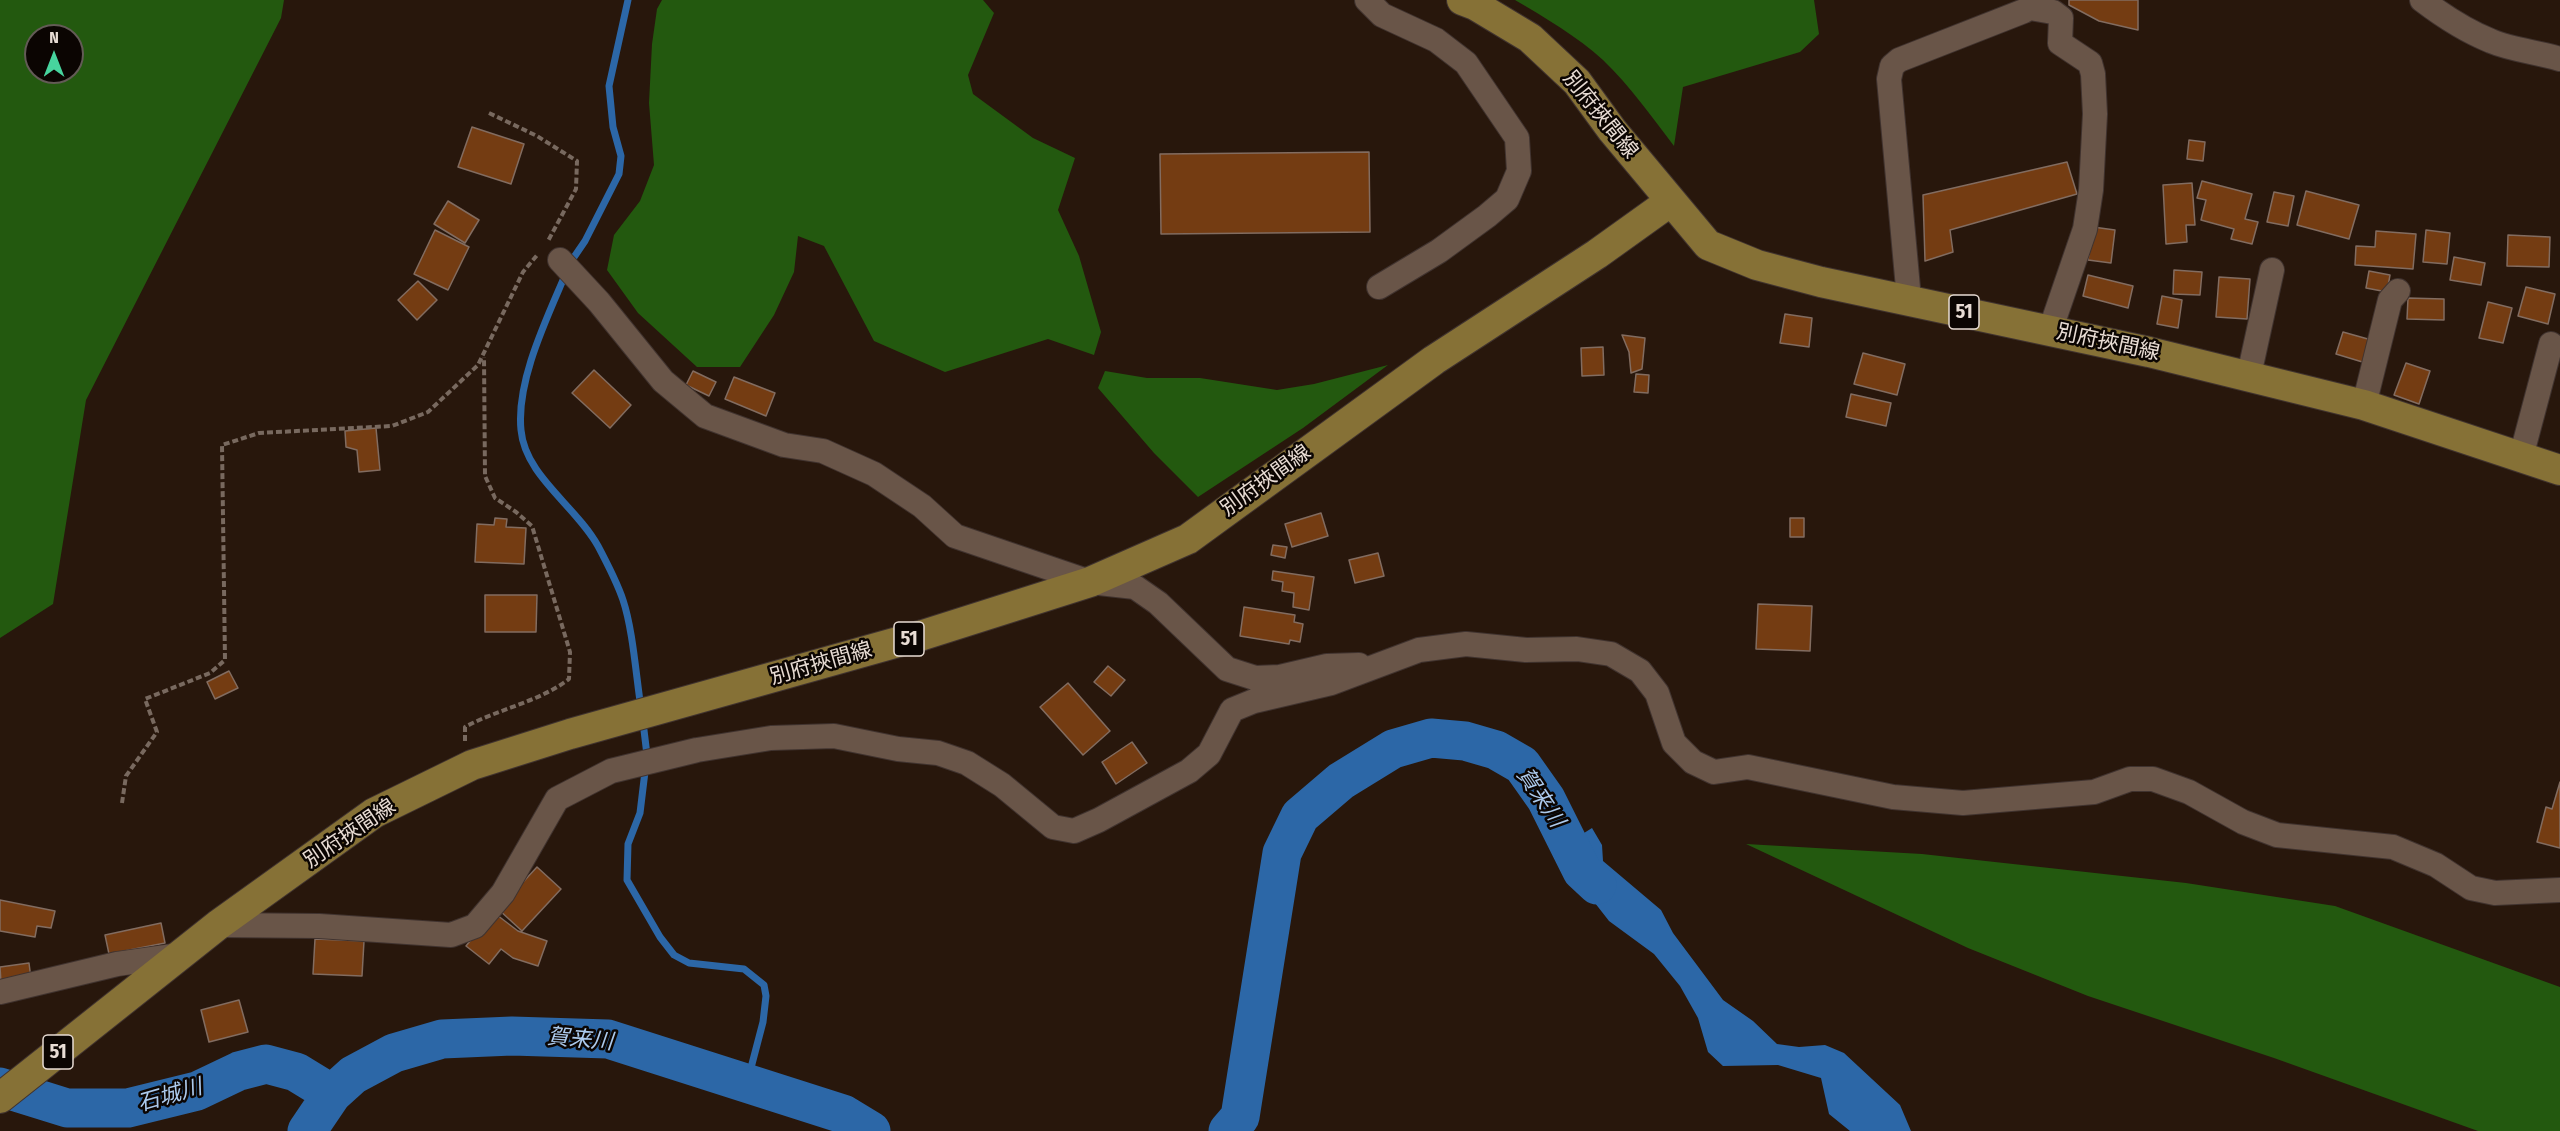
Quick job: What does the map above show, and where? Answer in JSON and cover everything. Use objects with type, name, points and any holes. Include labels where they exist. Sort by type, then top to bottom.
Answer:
[{"type":"main road","name":"別府挾間線","points":[[1462,0],[1530,38],[1577,82],[1612,130],[1708,245],[1757,265],[1821,282],[1909,299],[2249,375],[2364,405],[2560,470]]},
{"type":"main road","name":"別府挾間線","points":[[0,1098],[218,925],[374,813],[472,765],[570,734],[923,635],[1090,582],[1188,539],[1434,360],[1597,254],[1671,201]]},
{"type":"street","points":[[1367,0],[1382,15],[1436,40],[1466,63],[1517,138],[1519,171],[1508,199],[1439,251],[1379,287]]},
{"type":"street","points":[[2422,0],[2448,19],[2492,42],[2560,59]]},
{"type":"street","points":[[1909,299],[1889,80],[1892,66],[1899,60],[1980,30],[2035,4],[2061,18],[2060,43],[2090,63],[2093,74],[2095,114],[2085,229],[2050,331]]},
{"type":"street","points":[[560,260],[599,302],[663,381],[705,416],[784,445],[823,451],[874,474],[922,506],[955,536],[1090,582],[1135,587],[1158,603],[1227,669],[1255,678],[1280,677],[1327,666],[1374,665]]},
{"type":"street","points":[[2249,375],[2272,270]]},
{"type":"street","points":[[2364,405],[2390,300],[2398,291]]},
{"type":"street","points":[[2521,457],[2551,344]]},
{"type":"street","points":[[218,925],[319,926],[451,935],[475,926],[502,893],[557,799],[612,771],[697,750],[771,738],[834,736],[898,749],[938,753],[967,763],[1002,785],[1053,827],[1074,831],[1099,820],[1189,771],[1209,754],[1233,710],[1254,701],[1331,683],[1419,650],[1466,644],[1611,654],[1640,671],[1657,693],[1674,743],[1693,762],[1714,772],[1748,767],[1893,797],[1963,804],[2094,792],[2130,779],[2153,779],[2189,792],[2244,822],[2277,835],[2393,847],[2436,865],[2471,888],[2495,893],[2560,890]]},
{"type":"street","points":[[0,992],[117,964],[180,955]]},
{"type":"path","points":[[122,803],[126,776],[157,732],[145,699],[210,673],[225,660],[222,445],[259,433],[392,426],[428,412],[478,365],[524,272],[549,239],[576,189],[577,161],[537,136],[489,113]]},
{"type":"path","points":[[465,747],[465,727],[486,715],[557,688],[569,679],[570,652],[532,526],[495,498],[485,476],[484,353]]},
{"type":"green space","points":[[0,0],[284,0],[281,18],[86,400],[53,604],[0,638]]},
{"type":"green space","points":[[662,0],[983,0],[994,13],[968,75],[973,94],[1033,138],[1075,158],[1058,210],[1079,256],[1101,332],[1094,355],[1048,339],[945,372],[874,341],[824,246],[798,236],[794,272],[774,315],[740,367],[697,367],[638,313],[607,270],[614,235],[640,201],[654,165],[649,103],[652,44],[657,9]]},
{"type":"green space","points":[[1515,0],[1814,0],[1819,34],[1800,52],[1683,87],[1674,146],[1632,91],[1603,60],[1572,35]]},
{"type":"green space","points":[[1388,365],[1303,428],[1198,497],[1154,453],[1098,388],[1105,371],[1147,378],[1200,378],[1277,390],[1314,384]]},
{"type":"green space","points":[[1746,844],[1922,854],[2186,883],[2335,906],[2560,987],[2560,1131],[2478,1131],[2274,1058],[2088,996],[1968,948]]},
{"type":"water","points":[[1592,828],[1602,845],[1603,861],[1661,910],[1673,933],[1723,1000],[1753,1021],[1777,1044],[1799,1047],[1825,1045],[1844,1053],[1900,1105],[1911,1131],[1850,1131],[1829,1114],[1821,1078],[1778,1065],[1723,1066],[1708,1052],[1698,1018],[1680,986],[1654,954],[1609,921],[1570,871],[1560,848]]},
{"type":"building","points":[[2069,0],[2138,0],[2138,30],[2099,21],[2069,5]]},
{"type":"building","points":[[472,127],[524,144],[511,184],[458,167]]},
{"type":"building","points":[[2189,140],[2205,142],[2203,161],[2187,159]]},
{"type":"building","points":[[1369,152],[1370,232],[1161,234],[1160,154]]},
{"type":"building","points":[[2067,162],[2077,194],[1950,230],[1953,252],[1925,261],[1923,195]]},
{"type":"building","points":[[2202,181],[2252,194],[2245,219],[2258,222],[2252,244],[2231,239],[2234,229],[2201,220],[2206,200],[2197,198]]},
{"type":"building","points":[[2192,183],[2195,225],[2186,225],[2187,242],[2166,244],[2163,185]]},
{"type":"building","points":[[2306,191],[2359,205],[2349,239],[2297,225]]},
{"type":"building","points":[[2274,192],[2294,196],[2288,226],[2267,222]]},
{"type":"building","points":[[448,201],[479,220],[465,243],[434,224]]},
{"type":"building","points":[[2093,227],[2115,230],[2111,263],[2088,260]]},
{"type":"building","points":[[435,230],[469,247],[448,290],[414,274]]},
{"type":"building","points":[[2426,230],[2450,233],[2447,264],[2423,262]]},
{"type":"building","points":[[2376,231],[2416,234],[2413,269],[2355,265],[2356,246],[2375,247]]},
{"type":"building","points":[[2508,235],[2550,237],[2549,267],[2507,266]]},
{"type":"building","points":[[2454,257],[2485,263],[2481,285],[2450,280]]},
{"type":"building","points":[[2174,270],[2202,272],[2200,295],[2173,294]]},
{"type":"building","points":[[2369,271],[2390,275],[2387,292],[2366,288]]},
{"type":"building","points":[[2088,275],[2133,286],[2128,308],[2083,296]]},
{"type":"building","points":[[2219,277],[2250,279],[2247,319],[2216,317]]},
{"type":"building","points":[[418,281],[437,300],[417,320],[398,300]]},
{"type":"building","points":[[2526,287],[2555,294],[2548,324],[2518,316]]},
{"type":"building","points":[[2162,296],[2182,300],[2178,328],[2157,324]]},
{"type":"building","points":[[2408,298],[2444,299],[2444,320],[2407,319]]},
{"type":"building","points":[[2488,302],[2512,308],[2503,343],[2479,338]]},
{"type":"building","points":[[1785,314],[1812,318],[1809,347],[1780,343]]},
{"type":"building","points":[[2343,332],[2375,341],[2369,364],[2336,354]]},
{"type":"building","points":[[1622,335],[1645,338],[1642,369],[1631,373],[1629,352]]},
{"type":"building","points":[[1603,347],[1604,375],[1582,376],[1581,348]]},
{"type":"building","points":[[1863,353],[1905,364],[1897,395],[1854,384]]},
{"type":"building","points":[[2406,363],[2430,371],[2419,404],[2394,395]]},
{"type":"building","points":[[594,370],[631,405],[610,428],[572,393]]},
{"type":"building","points":[[693,371],[716,382],[709,396],[686,385]]},
{"type":"building","points":[[1636,374],[1649,375],[1648,393],[1634,392]]},
{"type":"building","points":[[734,377],[775,393],[766,416],[725,399]]},
{"type":"building","points":[[1851,394],[1891,403],[1886,426],[1846,417]]},
{"type":"building","points":[[376,428],[380,470],[359,472],[357,450],[346,447],[345,431]]},
{"type":"building","points":[[1321,513],[1328,536],[1292,547],[1285,524]]},
{"type":"building","points":[[495,518],[507,519],[506,527],[526,528],[524,564],[475,562],[477,524],[494,525]]},
{"type":"building","points":[[1790,518],[1804,518],[1804,537],[1790,537]]},
{"type":"building","points":[[1273,545],[1287,547],[1285,558],[1271,555]]},
{"type":"building","points":[[1378,553],[1384,576],[1355,583],[1349,560]]},
{"type":"building","points":[[1273,571],[1314,577],[1309,610],[1293,607],[1294,593],[1282,591],[1283,582],[1272,580]]},
{"type":"building","points":[[485,595],[537,595],[536,632],[485,632]]},
{"type":"building","points":[[1758,604],[1812,606],[1810,651],[1756,649]]},
{"type":"building","points":[[1244,607],[1295,615],[1294,622],[1303,624],[1300,642],[1290,640],[1289,644],[1240,636]]},
{"type":"building","points":[[1108,666],[1125,680],[1111,696],[1094,682]]},
{"type":"building","points":[[229,671],[238,688],[215,699],[207,682]]},
{"type":"building","points":[[1068,683],[1110,731],[1083,755],[1040,707]]},
{"type":"building","points":[[1132,742],[1147,763],[1116,784],[1102,762]]},
{"type":"building","points":[[2560,782],[2560,848],[2537,842],[2546,807],[2552,809]]},
{"type":"building","points":[[537,867],[561,889],[522,931],[498,909]]},
{"type":"building","points":[[0,900],[55,911],[51,928],[37,926],[35,937],[0,931]]},
{"type":"building","points":[[493,912],[518,931],[547,941],[538,966],[513,958],[501,949],[489,964],[466,946]]},
{"type":"building","points":[[161,923],[165,943],[109,954],[105,935]]},
{"type":"building","points":[[315,939],[364,941],[362,976],[313,974]]},
{"type":"building","points":[[29,963],[31,979],[1,983],[0,967]]},
{"type":"building","points":[[239,1000],[248,1032],[209,1042],[201,1010]]},
{"type":"waterway","points":[[570,263],[585,241],[619,174],[621,156],[613,127],[609,86],[628,0]]},
{"type":"waterway","points":[[566,273],[534,350],[523,391],[521,430],[532,462],[541,476],[589,531],[618,586],[629,625],[641,708]]},
{"type":"waterway","points":[[643,722],[647,755],[640,813],[628,844],[627,880],[660,937],[674,955],[689,963],[744,969],[764,985],[766,996],[763,1022],[747,1083]]},
{"type":"waterway","name":"賀来川","points":[[1228,1131],[1240,1117],[1282,853],[1300,816],[1341,781],[1393,749],[1431,738],[1465,741],[1496,750],[1522,765],[1546,799],[1582,871],[1597,885]]},
{"type":"waterway","name":"賀来川","points":[[307,1131],[332,1094],[353,1075],[394,1053],[442,1039],[512,1036],[608,1039],[843,1114],[871,1131]]},
{"type":"waterway","name":"石城川","points":[[0,1087],[67,1108],[128,1108],[197,1091],[239,1071],[266,1064],[296,1072],[332,1094]]}]
